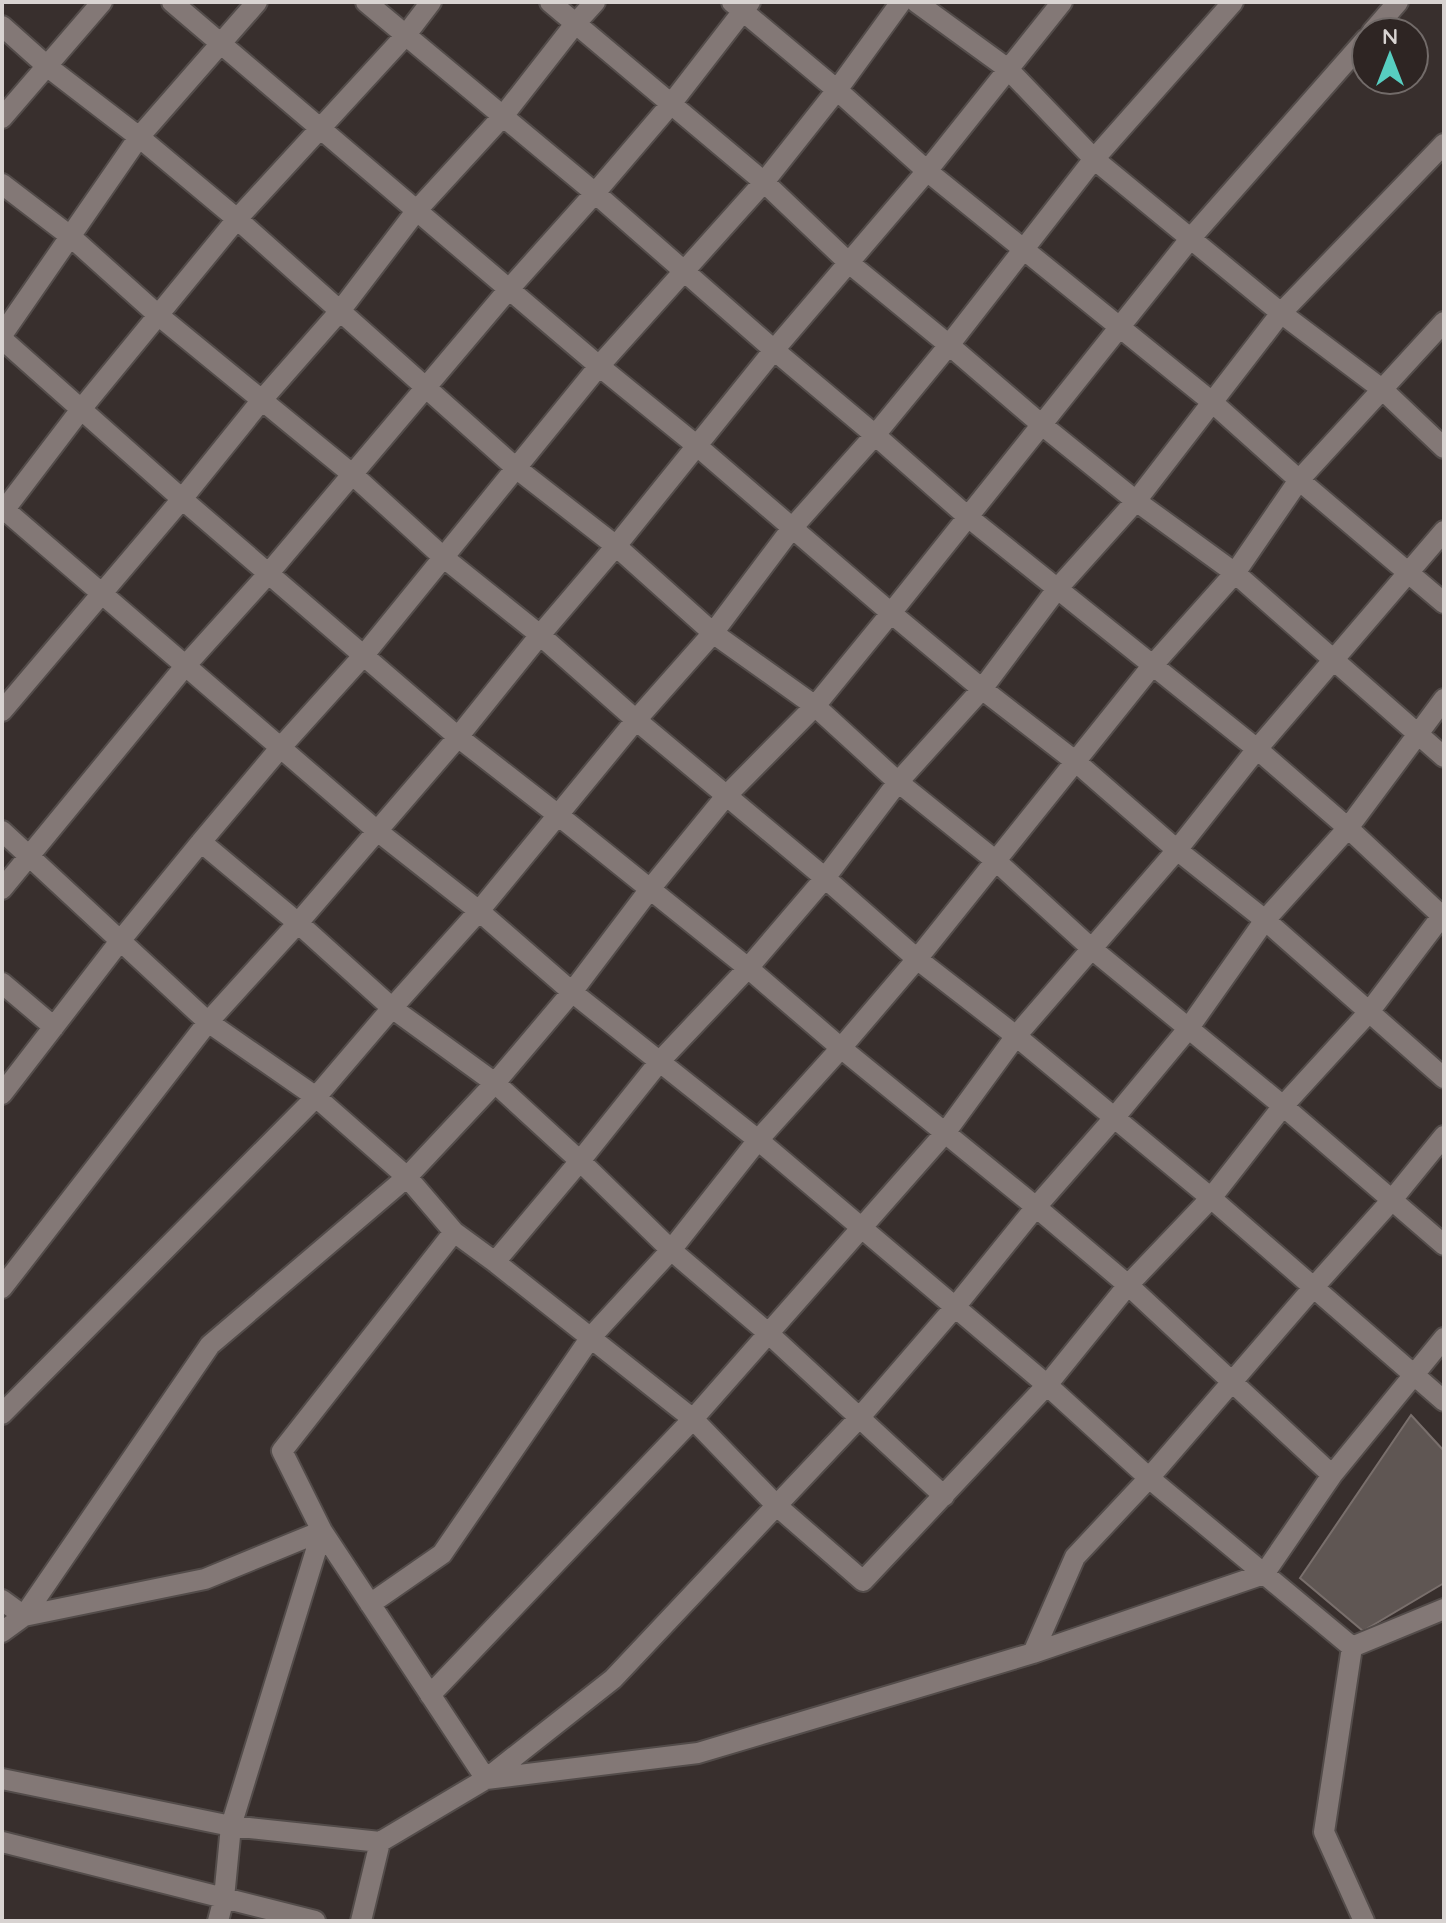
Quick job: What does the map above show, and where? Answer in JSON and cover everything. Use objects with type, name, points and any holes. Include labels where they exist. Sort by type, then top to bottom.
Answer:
[{"type":"street","points":[[2,118],[102,2]]},
{"type":"street","points":[[172,2],[891,613],[1265,920],[1444,1078]]},
{"type":"street","points":[[257,2],[139,137],[2,337],[182,499],[458,737],[748,968],[1128,1285],[1332,1475]]},
{"type":"street","points":[[2,831],[208,1022],[316,1097],[407,1177],[454,1232],[693,1419],[777,1506],[863,1581],[1047,1385],[1128,1285],[1211,1198],[1283,1106],[1369,1012],[1443,915],[1257,749],[968,517],[595,193],[366,2]]},
{"type":"street","points":[[431,2],[405,36],[237,219],[82,408],[3,511],[376,830],[758,1140],[1047,1385],[1149,1478],[1352,1647]]},
{"type":"street","points":[[550,2],[764,182],[849,263],[1136,501],[1235,573],[1444,757]]},
{"type":"street","points":[[2,711],[340,311],[417,210],[503,116],[595,2]]},
{"type":"street","points":[[2,1094],[201,842],[364,655],[599,366],[764,182],[901,2]]},
{"type":"street","points":[[916,2],[1008,69],[1094,159],[1281,313],[1383,390],[1444,448]]},
{"type":"street","points":[[2,1288],[208,1022],[458,737],[774,350],[927,171],[1062,2]]},
{"type":"street","points":[[2,1414],[316,1097],[479,911],[636,720],[713,633],[792,528],[875,435],[949,345],[1094,159],[1233,2]]},
{"type":"street","points":[[2,889],[186,665],[268,574],[509,289],[671,104],[742,5],[927,171],[1212,402],[1444,603]]},
{"type":"street","points":[[2,26],[48,67],[139,137],[237,219],[516,468],[616,546],[713,633],[815,706],[898,782],[996,861],[1092,949],[1283,1106],[1444,1245]]},
{"type":"street","points":[[2,1632],[24,1616],[210,1345],[407,1177],[495,1083],[572,992],[726,796],[815,706],[1190,239],[1350,57]]},
{"type":"street","points":[[495,1262],[660,1061],[748,968],[825,878],[898,782],[982,689],[1057,589],[1136,501],[1281,313],[1444,144]]},
{"type":"street","points":[[2,184],[70,236],[158,315],[352,474],[443,557],[540,635],[917,959],[1016,1036],[1211,1198],[1444,1401]]},
{"type":"street","points":[[370,1604],[442,1554],[591,1337],[671,1250],[758,1140],[917,959],[1152,666],[1235,573],[1299,480],[1444,322]]},
{"type":"street","points":[[430,1695],[693,1419],[945,1133],[1016,1036],[1177,850],[1257,749],[1444,531]]},
{"type":"street","points":[[2,1779],[231,1826],[380,1842],[486,1779],[613,1679],[860,1417],[1188,1029],[1265,920],[1348,828],[1444,699]]},
{"type":"street","points":[[201,842],[298,923],[392,1008],[495,1083],[671,1250],[768,1333],[944,1496]]},
{"type":"street","points":[[2,983],[54,1027]]},
{"type":"street","points":[[1033,1653],[1075,1557],[1149,1478],[1444,1136]]},
{"type":"street","points":[[454,1232],[282,1451],[322,1531],[486,1779]]},
{"type":"street","points":[[486,1779],[698,1753],[1033,1653],[1264,1574],[1332,1475],[1444,1338]]},
{"type":"street","points":[[2,1600],[24,1616],[205,1579],[322,1531]]},
{"type":"street","points":[[218,1921],[224,1898],[231,1826],[322,1531]]},
{"type":"street","points":[[1352,1647],[1444,1609]]},
{"type":"street","points":[[1352,1647],[1324,1832],[1364,1921]]},
{"type":"street","points":[[2,1842],[315,1921]]},
{"type":"street","points":[[361,1921],[380,1842]]},
{"type":"building","points":[[1411,1415],[1444,1451],[1444,1583],[1363,1631],[1300,1578]]}]
